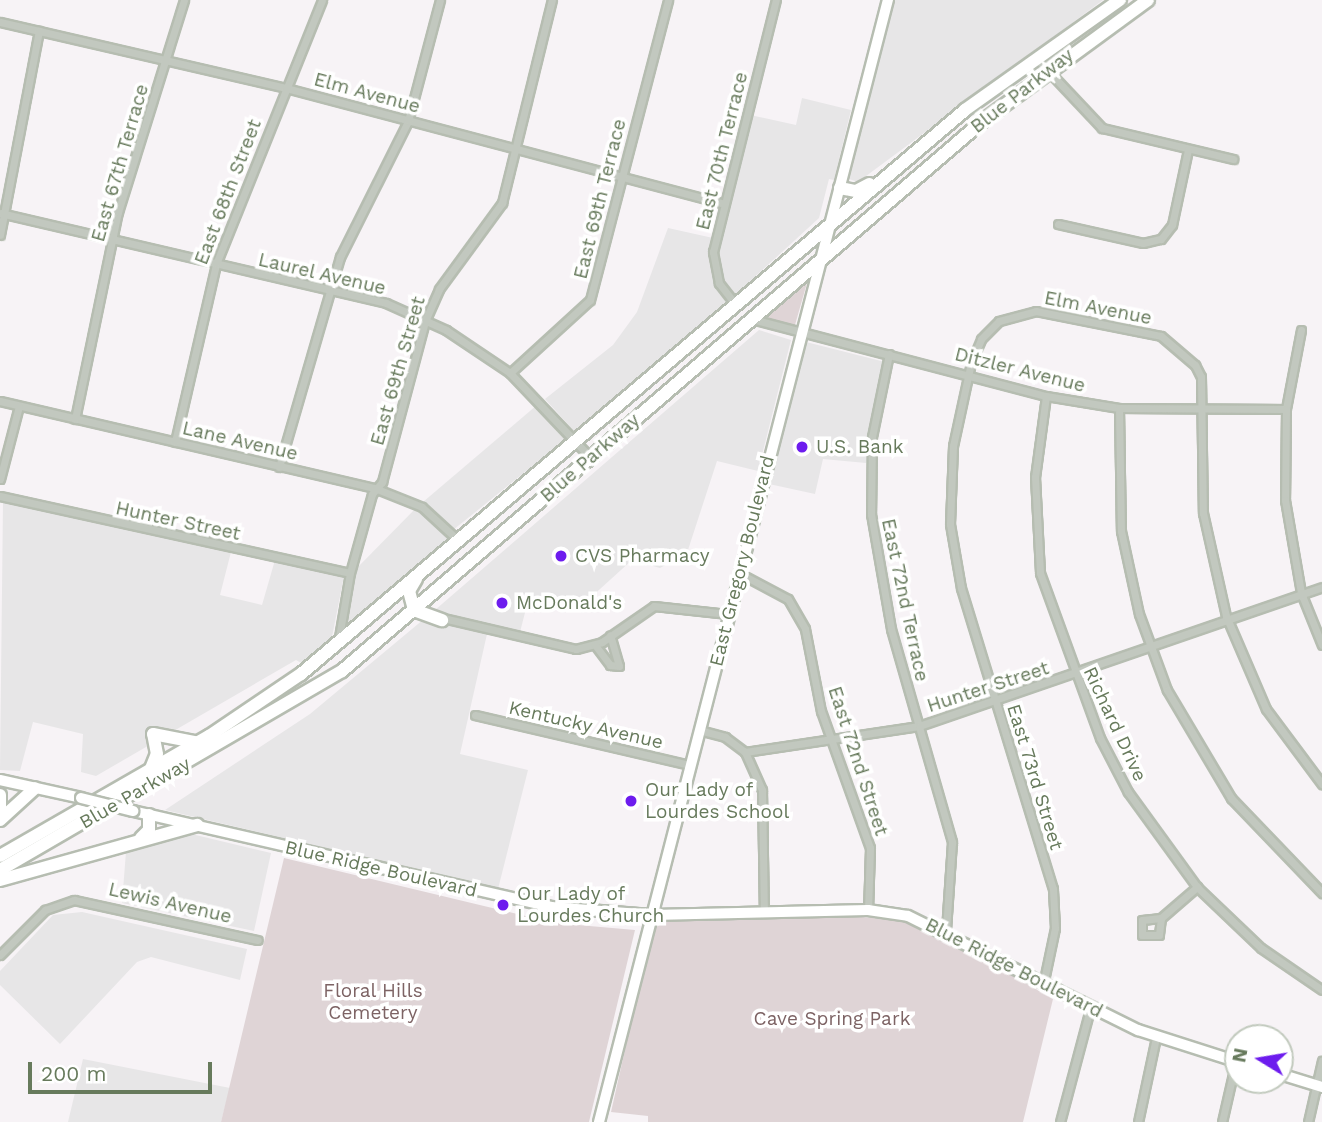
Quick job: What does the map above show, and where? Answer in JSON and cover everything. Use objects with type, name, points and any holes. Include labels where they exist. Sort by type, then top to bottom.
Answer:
[{"type":"highway","name":"Blue Parkway","points":[[0,856],[198,742],[338,643],[907,159],[1036,58],[1120,0]]},
{"type":"highway","name":"Blue Parkway","points":[[0,870],[342,671],[587,458],[1046,70],[1148,0]]},
{"type":"highway","points":[[839,188],[860,190],[907,159]]},
{"type":"highway","points":[[587,458],[605,417]]},
{"type":"highway","points":[[418,576],[409,591],[414,610],[443,619]]},
{"type":"highway","points":[[391,598],[402,620]]},
{"type":"highway","points":[[425,601],[443,619]]},
{"type":"highway","points":[[150,771],[157,754],[153,734],[176,743],[198,742]]},
{"type":"highway","points":[[0,819],[35,788]]},
{"type":"highway","points":[[0,795],[0,819]]},
{"type":"highway","points":[[138,840],[149,830],[149,815]]},
{"type":"highway","points":[[0,880],[76,863],[138,840],[197,825]]},
{"type":"main road","name":"East Gregory Boulevard","points":[[600,1122],[728,614],[888,0]]},
{"type":"main road","name":"Blue Ridge Boulevard","points":[[0,780],[551,907],[652,915],[868,910],[946,930],[1090,1009],[1156,1037],[1224,1057]]},
{"type":"main road","points":[[1294,1078],[1319,1086]]},
{"type":"street","name":"East 67th Terrace","points":[[75,419],[113,237],[184,0]]},
{"type":"street","name":"East 68th Street","points":[[175,442],[216,264],[322,0]]},
{"type":"street","points":[[279,467],[330,292],[352,227],[408,121],[440,0]]},
{"type":"street","name":"East 69th Street","points":[[338,643],[350,573],[425,321],[439,289],[497,213],[518,150],[552,0]]},
{"type":"street","name":"East 69th Terrace","points":[[510,373],[590,300],[668,0]]},
{"type":"street","name":"East 70th Terrace","points":[[736,305],[714,271],[724,204],[776,0]]},
{"type":"street","name":"Elm Avenue","points":[[0,22],[286,88],[724,204]]},
{"type":"street","points":[[0,235],[39,31]]},
{"type":"street","points":[[1036,58],[1102,128],[1233,159]]},
{"type":"street","points":[[1058,224],[1143,243],[1160,240],[1172,225],[1188,150]]},
{"type":"street","name":"Laurel Avenue","points":[[2,214],[113,237],[330,292],[386,303],[425,321],[510,373],[587,458]]},
{"type":"street","name":"Elm Avenue","points":[[971,374],[975,350],[989,329],[1010,315],[1035,312],[1172,341],[1201,377],[1203,513],[1226,616],[1266,709],[1322,784]]},
{"type":"street","name":"Ditzler Avenue","points":[[752,318],[1046,396],[1119,408],[1200,413],[1286,409]]},
{"type":"street","points":[[1301,330],[1286,409],[1285,500],[1301,593],[1322,645]]},
{"type":"street","name":"East 72nd Terrace","points":[[889,354],[872,437],[871,514],[891,629],[952,842],[946,930]]},
{"type":"street","name":"East 73rd Street","points":[[971,374],[953,446],[950,524],[961,588],[1054,888],[1055,928],[1043,985]]},
{"type":"street","name":"Richard Drive","points":[[1046,396],[1035,477],[1036,541],[1048,605],[1074,674],[1128,792],[1197,887],[1261,948],[1322,990]]},
{"type":"street","name":"Lane Avenue","points":[[0,401],[377,489],[422,506],[459,541]]},
{"type":"street","points":[[0,479],[19,406]]},
{"type":"street","points":[[1119,408],[1121,531],[1150,645],[1185,725],[1231,798],[1322,893]]},
{"type":"street","name":"Hunter Street","points":[[0,496],[350,573]]},
{"type":"street","name":"East 72nd Street","points":[[739,573],[768,583],[798,613],[834,743],[870,848],[868,910]]},
{"type":"street","name":"Hunter Street","points":[[745,752],[834,743],[919,726],[1074,674],[1226,616],[1322,587]]},
{"type":"street","points":[[443,619],[553,648],[595,645],[654,606],[728,614]]},
{"type":"street","points":[[595,645],[610,665],[619,666],[611,635]]},
{"type":"street","name":"Kentucky Avenue","points":[[475,715],[690,765]]},
{"type":"street","points":[[699,730],[725,737],[745,752],[762,790],[764,912]]},
{"type":"street","points":[[1161,918],[1197,887]]},
{"type":"street","name":"Lewis Avenue","points":[[0,956],[45,910],[74,900],[258,940]]},
{"type":"street","points":[[1060,1122],[1090,1009]]},
{"type":"street","points":[[1138,1122],[1156,1037]]},
{"type":"street","points":[[1308,1122],[1319,1086],[1322,1061]]},
{"type":"street","points":[[1222,1122],[1229,1094]]},
{"type":"shaded area","points":[[895,0],[1103,0],[858,182],[849,179]]},
{"type":"shaded area","points":[[802,98],[851,110],[834,180],[829,179],[819,218],[734,296],[721,281],[717,245],[750,115],[796,125]]},
{"type":"shaded area","points":[[668,228],[713,238],[710,264],[727,306],[574,431],[545,399],[613,345],[637,312]]},
{"type":"shaded area","points":[[759,330],[791,340],[758,471],[717,461],[687,553],[660,568],[632,560],[578,609],[529,597],[519,636],[435,610]]},
{"type":"shaded area","points":[[806,342],[885,362],[866,463],[823,459],[815,494],[769,484]]},
{"type":"shaded area","points":[[537,405],[566,439],[453,530],[423,502]]},
{"type":"shaded area","points":[[3,501],[231,552],[220,595],[262,605],[275,560],[344,576],[332,637],[303,664],[296,660],[96,776],[81,772],[83,734],[33,722],[20,771],[0,770]]},
{"type":"shaded area","points":[[417,507],[451,542],[344,627],[355,570]]},
{"type":"shaded area","points":[[424,619],[487,634],[460,754],[528,770],[498,889],[165,810],[310,714]]},
{"type":"shaded area","points":[[179,831],[271,853],[254,931],[122,903],[126,852]]},
{"type":"shaded area","points":[[82,912],[247,949],[240,980],[151,957],[137,962],[60,1044],[0,985],[0,971],[53,915]]},
{"type":"shaded area","points":[[83,1059],[230,1088],[221,1122],[68,1122]]},
{"type":"green space","points":[[807,283],[795,325],[767,320],[767,317]]},
{"type":"green space","name":"Floral Hills Cemetery","points":[[284,858],[555,923],[635,930],[589,1122],[221,1122]]},
{"type":"green space","name":"Cave Spring Park","points":[[853,916],[911,922],[943,935],[1053,999],[1023,1122],[648,1122],[648,1116],[611,1112],[652,930],[665,921]]},
{"type":"place","name":"U.S. Bank","points":[[802,447]]},
{"type":"place","name":"CVS Pharmacy","points":[[561,556]]},
{"type":"place","name":"McDonald's","points":[[502,603]]},
{"type":"place","name":"Our Lady of Lourdes School","points":[[631,801]]},
{"type":"place","name":"Our Lady of Lourdes Church","points":[[503,905]]}]
